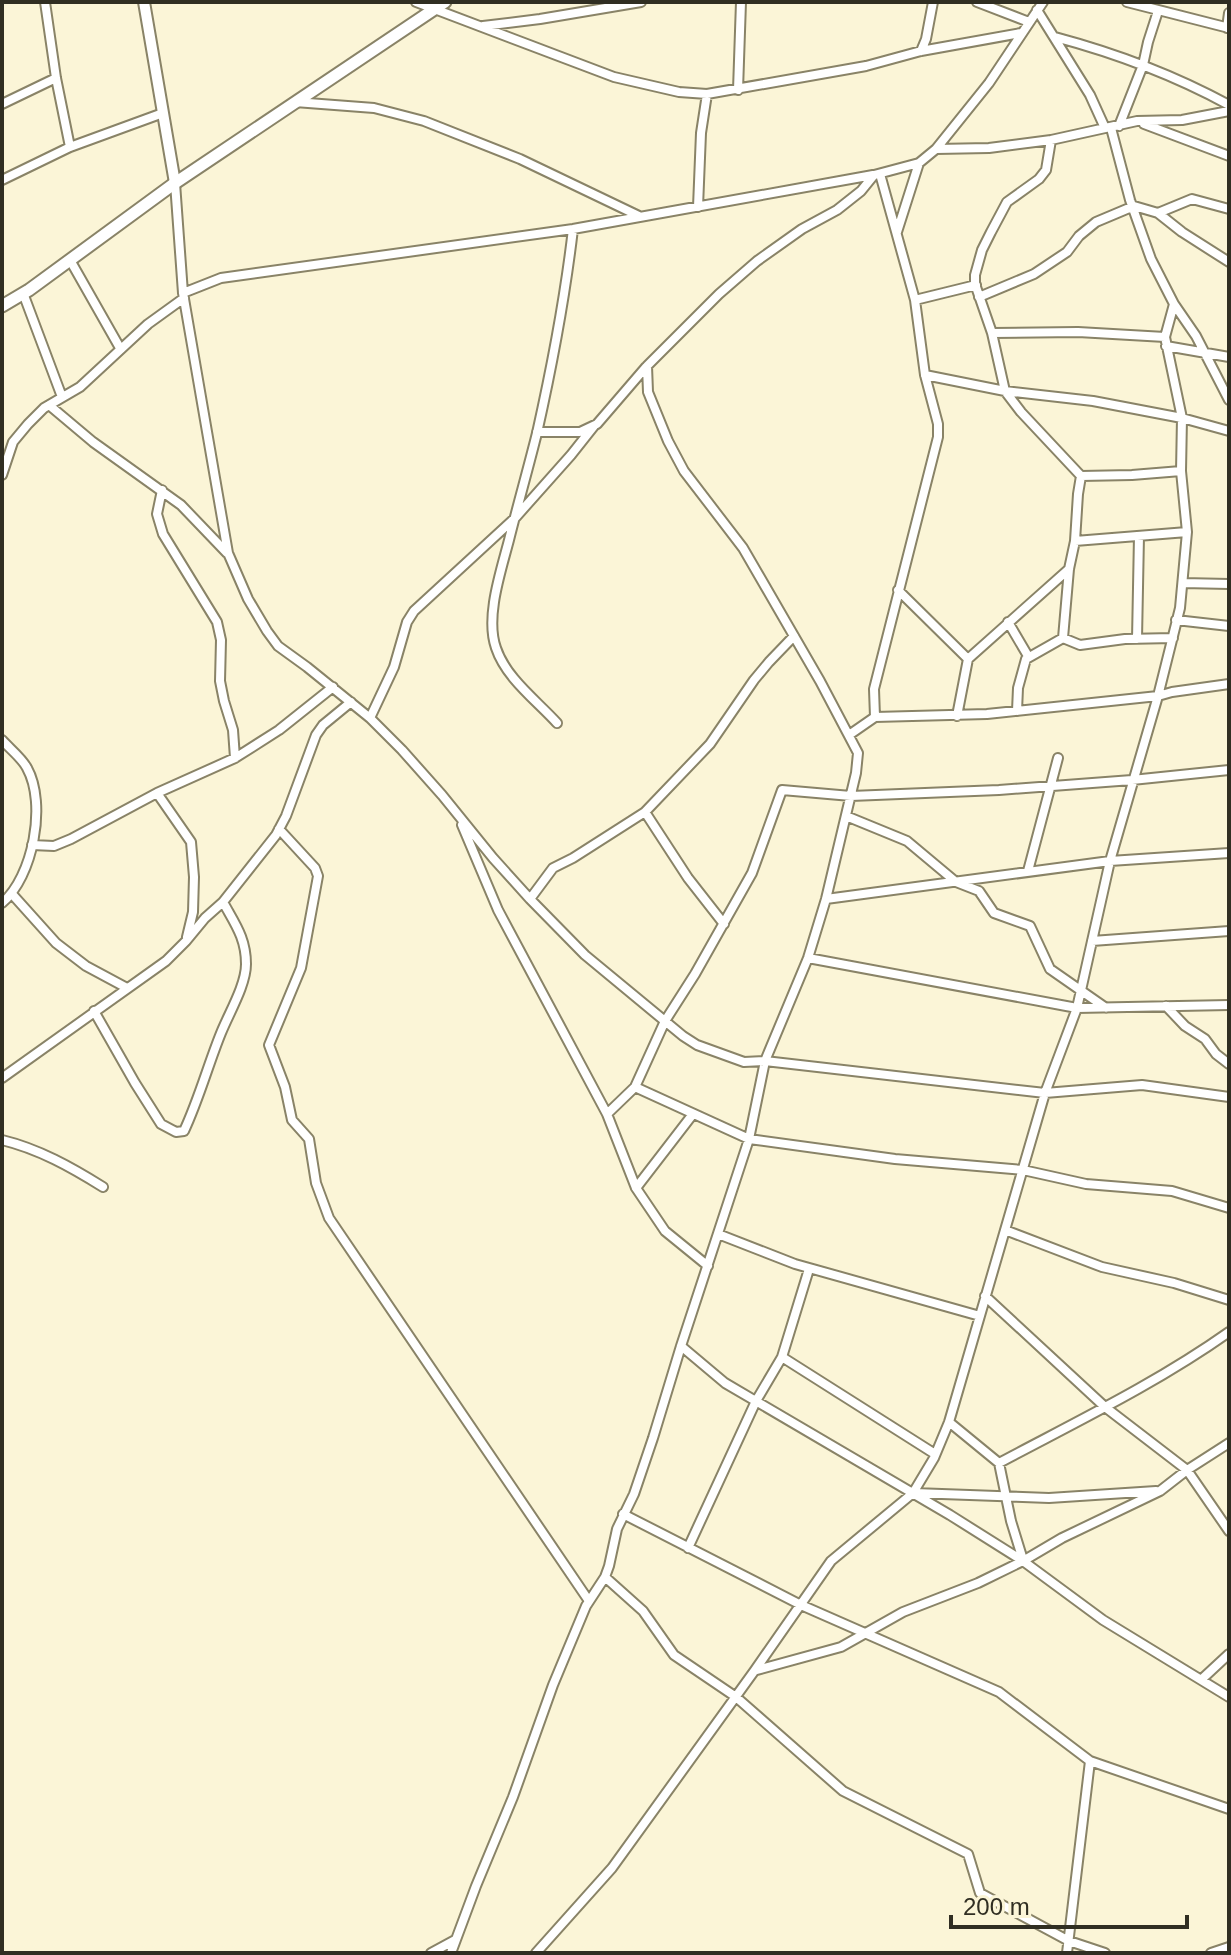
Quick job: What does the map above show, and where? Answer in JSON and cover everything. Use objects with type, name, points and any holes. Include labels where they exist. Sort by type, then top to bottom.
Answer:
[{"type":"main road","points":[[2,306],[175,183],[445,2]]},
{"type":"street","points":[[45,2],[70,147]]},
{"type":"street","points":[[144,2],[175,183],[184,296],[228,553],[248,599],[278,646],[351,702],[402,750],[530,899],[585,955],[697,1045],[744,1062],[765,1061],[1045,1093],[1142,1085],[1229,1097]]},
{"type":"street","points":[[416,2],[614,77],[679,92],[707,94],[866,66],[921,51],[1021,33]]},
{"type":"street","points":[[480,26],[641,2]]},
{"type":"street","points":[[738,90],[741,2]]},
{"type":"street","points":[[921,51],[933,2]]},
{"type":"street","points":[[977,2],[1029,22]]},
{"type":"street","points":[[2,475],[5,454],[13,442],[49,405],[80,387],[120,348],[184,296],[221,278],[573,229],[877,174],[919,163],[936,149],[989,83],[1043,2]]},
{"type":"street","points":[[1127,2],[1228,28],[1229,13]]},
{"type":"street","points":[[1037,10],[1112,127],[1130,200],[1151,259],[1229,400]]},
{"type":"street","points":[[1112,127],[1143,65],[1158,11]]},
{"type":"street","points":[[1055,37],[1143,65],[1194,85],[1229,105]]},
{"type":"street","points":[[2,104],[56,78]]},
{"type":"street","points":[[698,207],[701,133],[707,94]]},
{"type":"street","points":[[294,102],[374,108],[424,121],[520,159],[640,217]]},
{"type":"street","points":[[936,149],[989,148],[1051,140],[1137,121],[1182,120],[1229,111]]},
{"type":"street","points":[[2,180],[70,147],[163,113]]},
{"type":"street","points":[[1137,121],[1229,156]]},
{"type":"street","points":[[1051,140],[1046,170],[1039,179],[1007,202],[982,250],[975,275],[1005,391],[1081,476],[1181,471]]},
{"type":"street","points":[[897,232],[919,163]]},
{"type":"street","points":[[875,717],[874,689],[938,437],[938,424],[925,375],[915,300],[897,232],[877,174]]},
{"type":"street","points":[[370,718],[394,667],[407,622],[414,611],[515,518],[647,366],[719,294],[757,261],[802,229],[837,210],[877,174]]},
{"type":"street","points":[[1158,213],[1192,199],[1229,209]]},
{"type":"street","points":[[979,297],[1034,274],[1067,252],[1079,236],[1096,222],[1134,206],[1158,213],[1229,262]]},
{"type":"street","points":[[557,723],[507,670],[495,647],[493,628],[495,595],[537,432],[566,290],[573,229]]},
{"type":"street","points":[[70,260],[120,348]]},
{"type":"street","points":[[915,300],[976,285]]},
{"type":"street","points":[[23,293],[62,397]]},
{"type":"street","points":[[536,1953],[612,1868],[831,1561],[913,1493],[949,1422],[1045,1093],[1077,1008],[1110,861],[1180,608],[1187,532],[1181,471],[1182,418],[1166,342],[1174,304]]},
{"type":"street","points":[[992,333],[1078,332],[1166,342],[1229,357]]},
{"type":"street","points":[[451,1953],[513,1797],[553,1685],[589,1601],[605,1577],[617,1529],[634,1494],[749,1139],[765,1061],[808,958],[826,899],[858,753],[743,548],[684,471],[648,392],[647,366]]},
{"type":"street","points":[[925,375],[1005,391],[1093,401],[1182,418],[1229,431]]},
{"type":"street","points":[[49,405],[93,442],[181,505],[228,553]]},
{"type":"street","points":[[537,432],[580,432],[594,426]]},
{"type":"street","points":[[1063,638],[1081,476]]},
{"type":"street","points":[[162,490],[157,514],[163,534],[217,622],[221,640],[220,681],[233,730],[235,758]]},
{"type":"street","points":[[1075,541],[1187,532]]},
{"type":"street","points":[[1137,639],[1139,536]]},
{"type":"street","points":[[957,716],[968,659],[1069,569]]},
{"type":"street","points":[[1183,583],[1229,584]]},
{"type":"street","points":[[898,590],[968,659]]},
{"type":"street","points":[[1176,620],[1229,626]]},
{"type":"street","points":[[1008,622],[1028,656]]},
{"type":"street","points":[[530,899],[553,868],[645,812],[710,744],[754,680],[794,636]]},
{"type":"street","points":[[1017,711],[1018,688],[1028,656],[1063,638],[1080,645],[1173,638]]},
{"type":"street","points":[[849,735],[875,717],[957,716],[1017,711],[1158,696],[1229,684]]},
{"type":"street","points":[[32,845],[54,846],[71,839],[157,793],[235,758],[279,730],[333,687]]},
{"type":"street","points":[[2,1078],[166,961],[223,902],[279,829],[316,735],[323,725],[351,702]]},
{"type":"street","points":[[2,740],[27,767],[36,795],[36,817],[26,865],[12,894],[2,903]]},
{"type":"street","points":[[1028,871],[1058,758]]},
{"type":"street","points":[[607,1114],[635,1087],[665,1021],[752,873],[782,790],[851,796],[999,790],[1229,770]]},
{"type":"street","points":[[157,793],[191,842],[193,912],[186,941]]},
{"type":"street","points":[[645,812],[688,878],[724,924]]},
{"type":"street","points":[[459,816],[498,910],[607,1114],[636,1188],[665,1231],[708,1266]]},
{"type":"street","points":[[846,816],[907,841],[956,882],[979,891],[994,913],[1030,926],[1050,969],[1106,1008]]},
{"type":"street","points":[[279,829],[315,868],[318,876],[301,968],[269,1045],[285,1087],[292,1120],[309,1139],[314,1178],[329,1218],[589,1601]]},
{"type":"street","points":[[826,899],[1110,861],[1229,853]]},
{"type":"street","points":[[12,894],[56,943],[86,966],[127,988]]},
{"type":"street","points":[[94,1011],[161,1124],[176,1132],[184,1131],[246,968],[244,941],[223,902]]},
{"type":"street","points":[[1092,941],[1229,931]]},
{"type":"street","points":[[808,958],[1077,1008],[1229,1005]]},
{"type":"street","points":[[1166,1006],[1229,1064]]},
{"type":"street","points":[[635,1087],[749,1139],[895,1159],[1023,1170],[1086,1184],[1172,1191],[1229,1208]]},
{"type":"street","points":[[636,1188],[693,1114]]},
{"type":"street","points":[[2,1140],[25,1146],[67,1165],[103,1187]]},
{"type":"street","points":[[1005,1230],[1102,1267],[1174,1283],[1229,1300]]},
{"type":"street","points":[[718,1234],[809,1269],[980,1316]]},
{"type":"street","points":[[688,1548],[756,1401],[782,1357],[809,1269]]},
{"type":"street","points":[[985,1296],[1105,1407],[1187,1470],[1229,1531]]},
{"type":"street","points":[[999,1463],[1105,1407],[1229,1332]]},
{"type":"street","points":[[681,1346],[725,1383],[1023,1561],[1103,1620],[1229,1697]]},
{"type":"street","points":[[782,1357],[935,1454]]},
{"type":"street","points":[[949,1422],[999,1463],[1023,1561]]},
{"type":"street","points":[[755,1670],[841,1647],[903,1612],[978,1583],[1160,1491],[1229,1443]]},
{"type":"street","points":[[913,1493],[1049,1498],[1160,1491]]},
{"type":"street","points":[[623,1514],[801,1605],[999,1692],[1090,1761],[1229,1809]]},
{"type":"street","points":[[605,1577],[643,1611],[674,1655],[736,1697],[843,1791],[968,1854],[980,1893],[1069,1941],[1105,1953]]},
{"type":"street","points":[[1202,1679],[1229,1654]]},
{"type":"street","points":[[1067,1953],[1090,1761]]},
{"type":"street","points":[[431,1953],[456,1939]]},
{"type":"street","points":[[1211,1953],[1229,1947]]}]
